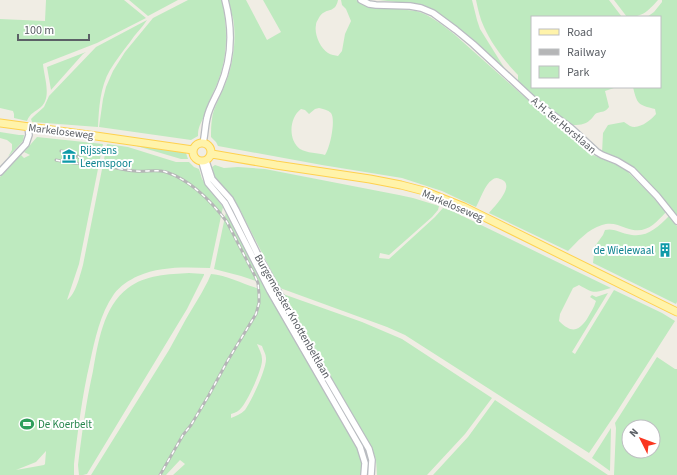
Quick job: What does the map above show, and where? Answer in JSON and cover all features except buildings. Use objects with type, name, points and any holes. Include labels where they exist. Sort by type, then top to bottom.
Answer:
[{"type":"main road","name":"Markeloseweg","points":[[0,123],[193,150]]},
{"type":"main road","points":[[204,143],[210,146],[212,154],[204,161],[196,159],[193,150],[196,145],[204,143]]},
{"type":"main road","name":"Markeloseweg","points":[[212,154],[370,179],[424,191],[464,208],[677,312]]},
{"type":"street","points":[[204,143],[207,117],[223,81],[230,50],[230,23],[225,0]]},
{"type":"street","name":"A.H. ter Horstlaan","points":[[361,0],[369,4],[376,5],[421,8],[433,13],[446,22],[473,44],[538,104],[571,128],[602,156],[618,161],[632,170],[657,196],[677,221]]},
{"type":"street","points":[[0,172],[26,144],[28,127]]},
{"type":"street","name":"Burgemeester Knottenbeltlaan","points":[[204,161],[212,179],[227,195],[236,210],[257,252],[301,332],[369,450],[372,460],[371,475]]},
{"type":"street","name":"Burgemeester Knottenbeltlaan","points":[[204,161],[208,182],[225,203],[270,291],[360,447],[365,463],[364,475]]},
{"type":"street","points":[[334,401],[340,398]]},
{"type":"green space","points":[[46,0],[124,0],[146,18],[97,43],[43,64],[47,92],[46,98],[41,107],[31,114],[27,121],[14,118],[13,111],[0,108],[0,19],[45,21]]},
{"type":"green space","points":[[129,0],[178,0],[148,16]]},
{"type":"green space","points":[[188,0],[222,0],[226,32],[225,53],[221,74],[199,127],[198,136],[191,140],[99,127],[106,87],[113,71],[125,52],[153,18]]},
{"type":"green space","points":[[227,0],[246,0],[267,40],[281,32],[263,0],[338,0],[333,9],[323,13],[320,16],[316,23],[316,29],[322,48],[329,54],[338,56],[342,51],[345,34],[351,21],[346,9],[342,5],[341,0],[356,0],[372,6],[416,11],[427,15],[454,34],[537,108],[593,155],[627,171],[666,212],[649,228],[633,230],[611,224],[605,224],[597,227],[583,236],[568,251],[489,213],[506,190],[505,182],[498,178],[489,182],[476,207],[442,191],[402,178],[218,146],[211,137],[211,126],[215,107],[230,71],[235,35],[233,18]],"holes":[[[319,108],[327,110],[331,113],[333,122],[333,128],[325,155],[300,149],[293,140],[292,135],[292,123],[297,113],[301,109],[305,110],[309,114],[315,109]]]},
{"type":"green space","points":[[379,0],[472,0],[480,29],[505,69],[450,22],[432,9],[422,5]]},
{"type":"green space","points":[[476,0],[609,0],[621,16],[531,16],[531,88],[614,88],[605,91],[609,107],[605,111],[596,114],[586,123],[571,125],[539,102],[518,81],[518,75],[504,59],[491,40],[479,14]]},
{"type":"green space","points":[[614,0],[658,0],[645,13],[637,16],[626,16]]},
{"type":"green space","points":[[662,0],[677,0],[677,216],[637,172],[602,153],[603,133],[608,125],[624,122],[630,126],[637,127],[641,126],[656,114],[655,109],[639,103],[633,88],[661,88],[661,16],[648,16],[654,12]]},
{"type":"green space","points":[[147,20],[117,59],[104,83],[98,127],[32,122],[31,119],[44,107],[49,96],[96,47]]},
{"type":"green space","points":[[86,52],[83,54],[51,90],[47,67]]},
{"type":"green space","points":[[0,132],[24,135],[23,141],[8,157],[12,150],[12,144],[7,140],[0,138]]},
{"type":"green space","points":[[37,137],[103,144],[79,264],[67,300],[75,289],[83,265],[107,144],[128,147],[176,162],[189,162],[194,167],[199,169],[202,179],[223,207],[210,268],[173,268],[155,270],[146,273],[128,281],[114,294],[109,302],[99,327],[87,375],[82,400],[74,475],[0,475],[0,177],[21,155],[24,158],[30,155],[24,152]],"holes":[[[46,451],[44,465],[16,470],[36,462]]]},
{"type":"green space","points":[[130,144],[186,153],[188,159],[181,159]]},
{"type":"green space","points":[[215,165],[224,168],[238,167],[265,169],[399,195],[439,206],[438,210],[432,217],[389,255],[380,253],[379,258],[389,259],[443,208],[611,288],[594,292],[579,285],[573,288],[560,314],[559,321],[567,328],[571,329],[577,329],[587,319],[596,301],[590,297],[592,295],[596,297],[608,293],[572,352],[575,354],[614,290],[662,313],[675,321],[589,453],[405,335],[280,288],[239,208],[227,191],[215,179],[212,167]]},
{"type":"green space","points":[[226,212],[263,284],[362,455],[363,475],[173,475],[185,464],[180,460],[166,475],[91,475],[169,350],[211,274],[223,276],[257,288],[259,282],[214,269]],"holes":[[[257,344],[262,346],[266,356],[266,363],[258,385],[245,410],[231,418],[231,414],[238,411],[245,403],[255,384],[262,363],[261,353]]]},
{"type":"green space","points":[[669,216],[677,226],[676,304],[593,263],[595,246],[605,230],[613,230],[634,235],[645,234],[660,225]]},
{"type":"green space","points":[[189,273],[204,275],[187,309],[87,474],[79,475],[78,465],[88,394],[97,349],[107,315],[120,296],[128,288],[142,280],[157,276]]},
{"type":"green space","points":[[283,294],[362,322],[402,339],[492,398],[465,434],[427,475],[377,475],[376,460],[373,451]]},
{"type":"green space","points":[[657,357],[677,369],[677,475],[614,475],[615,423]]},
{"type":"green space","points":[[495,400],[608,475],[433,475],[468,437]]},
{"type":"green space","points":[[340,401],[370,457],[369,475],[365,475],[366,465],[336,403]]},
{"type":"green space","points":[[611,428],[610,471],[592,458]]},
{"type":"railway","points":[[61,151],[76,155],[87,165]]},
{"type":"railway","points":[[56,160],[135,171],[162,171],[184,180],[200,192],[227,222],[258,283],[259,303],[256,314],[160,475]]},
{"type":"place","name":"Rijssens Leemspoor","points":[[69,156]]},
{"type":"place","name":"de Wielewaal","points":[[665,250]]},
{"type":"place","name":"De Koerbelt","points":[[27,424]]}]
